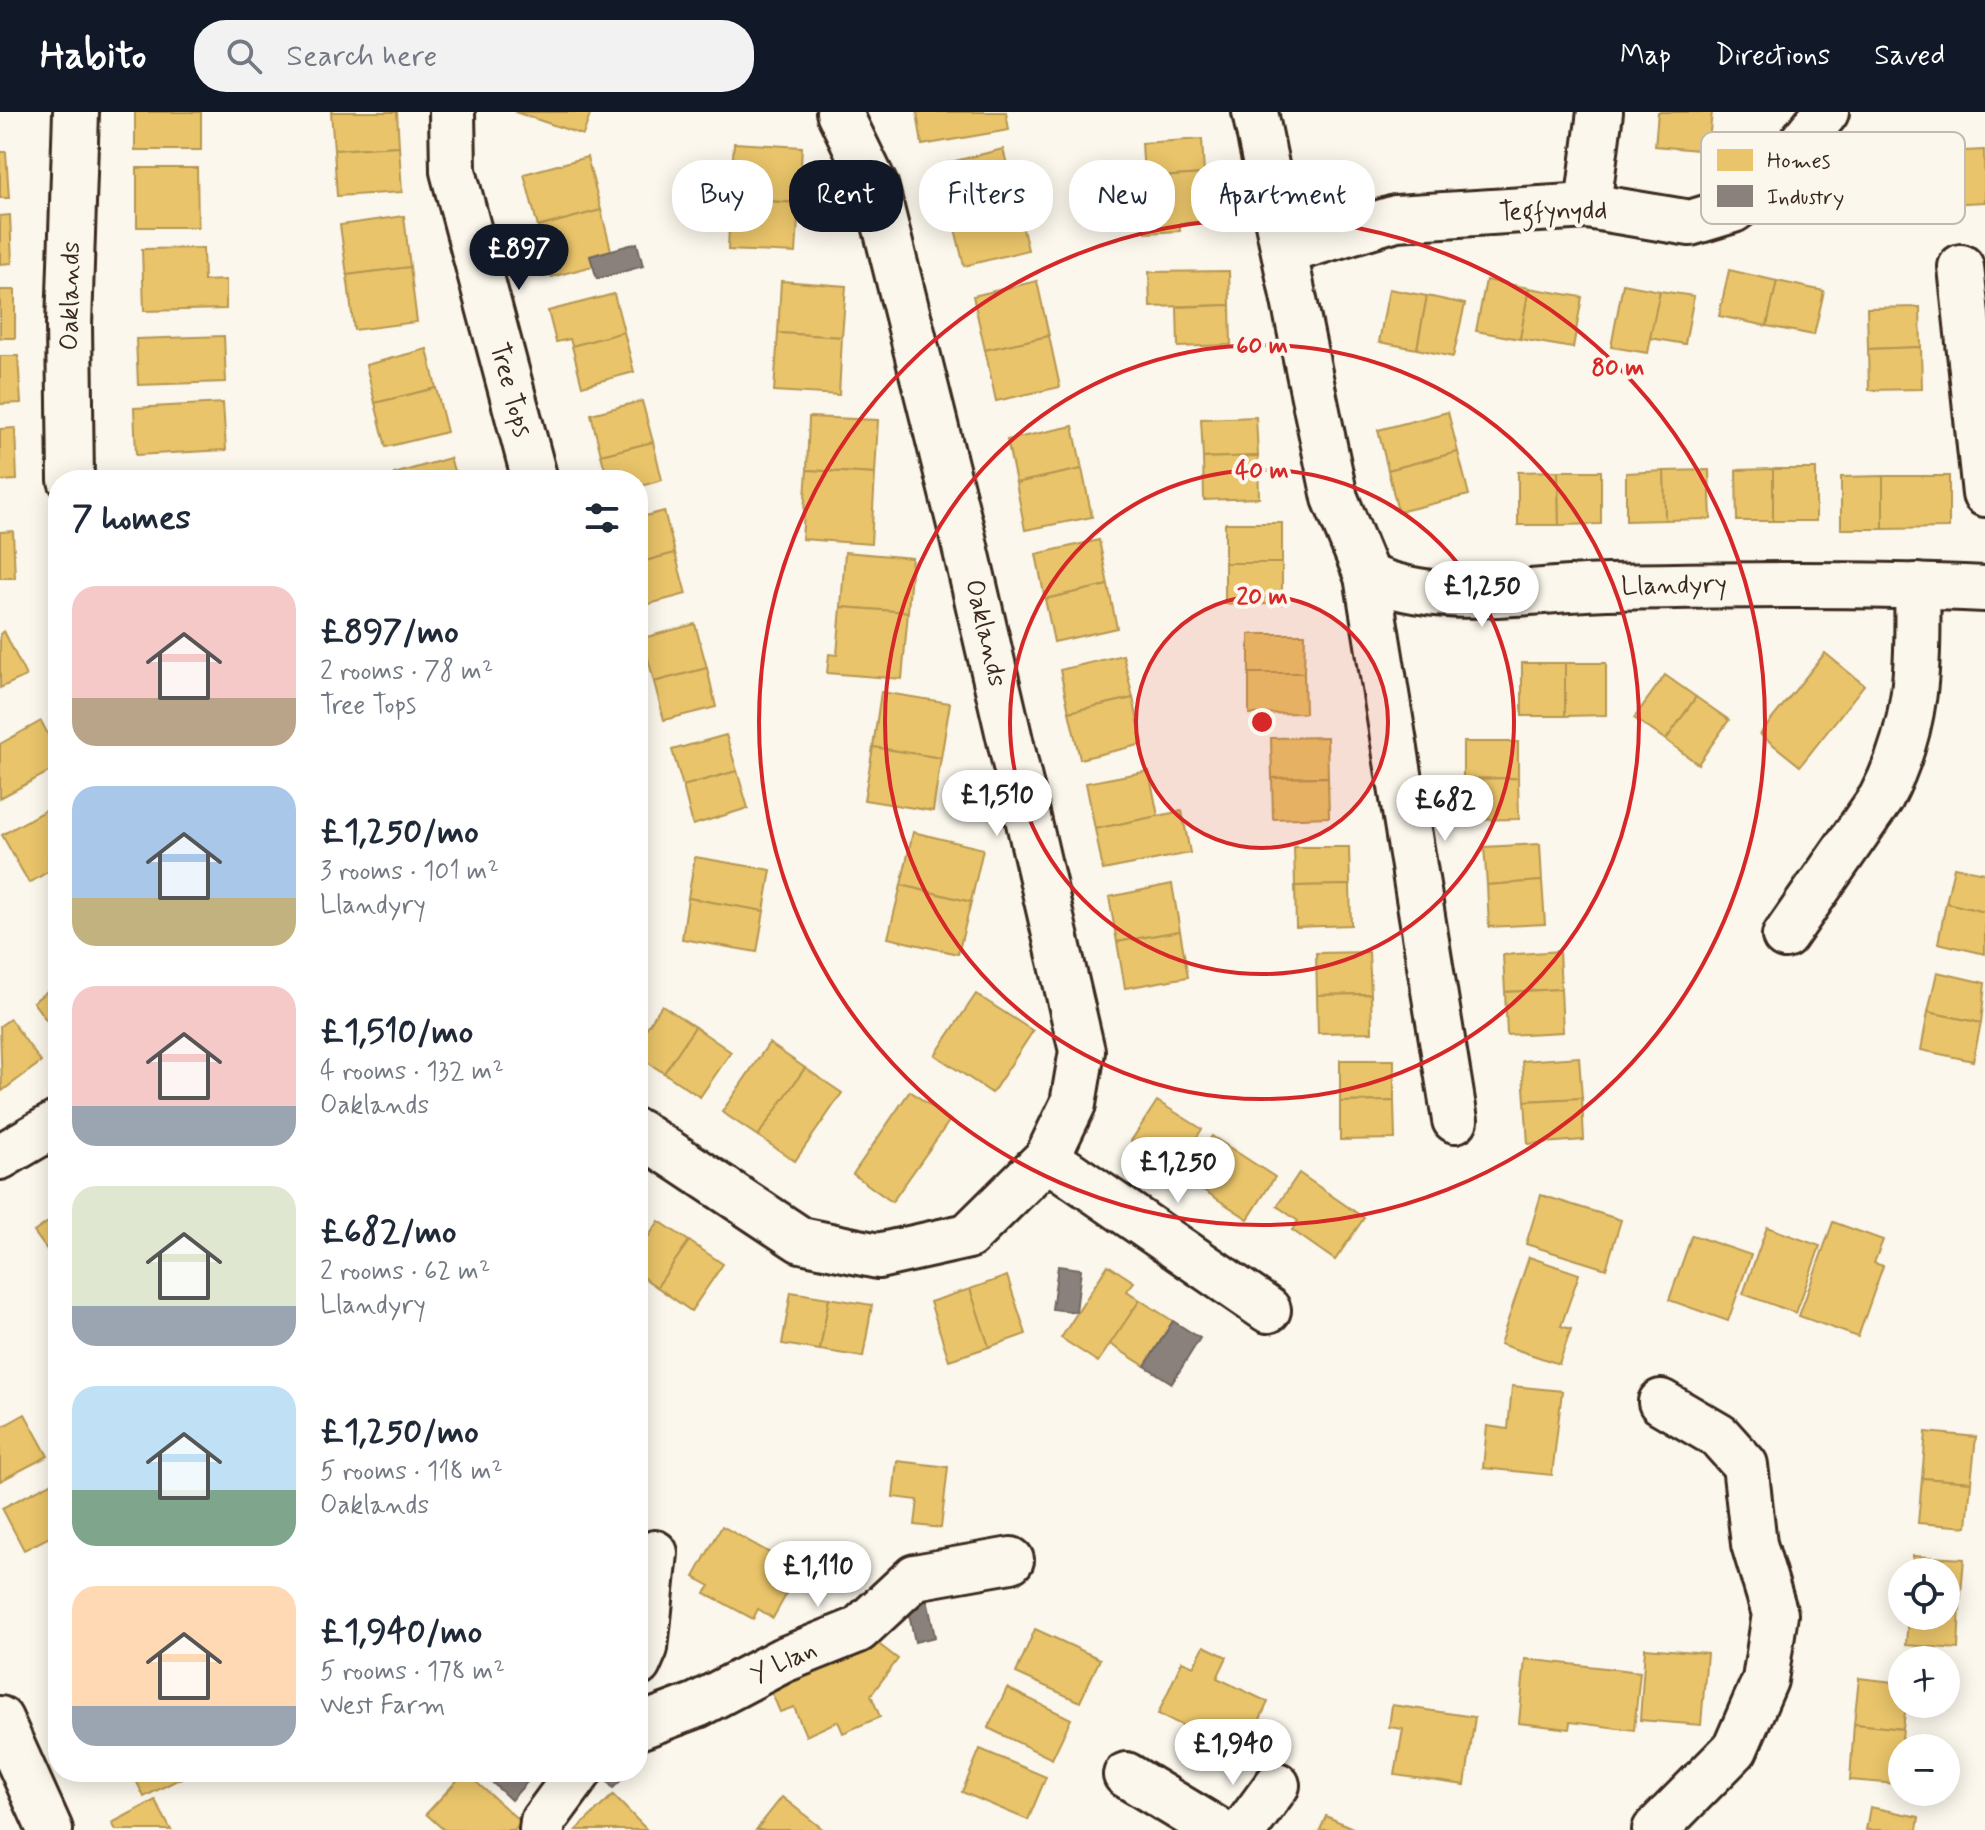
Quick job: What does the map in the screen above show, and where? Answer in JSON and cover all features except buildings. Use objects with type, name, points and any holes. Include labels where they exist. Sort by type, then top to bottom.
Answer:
[{"type":"street","name":"Oaklands","points":[[71,470],[69,325],[76,112]]},
{"type":"street","name":"Tree Tops","points":[[452,112],[453,171],[532,470]]},
{"type":"street","name":"Oaklands","points":[[648,1140],[801,1240],[878,1256],[968,1236],[1047,1158],[1073,1104],[1082,1051],[961,529],[876,188],[839,112]]},
{"type":"street","points":[[1255,112],[1287,251],[1335,498],[1367,576],[1455,1120]]},
{"type":"street","points":[[1588,206],[1600,112]]},
{"type":"street","name":"Tegfynydd","points":[[1810,132],[1826,112]]},
{"type":"street","name":"Tegfynydd","points":[[1287,251],[1396,218],[1588,206],[1690,223],[1701,220]]},
{"type":"street","points":[[1961,267],[1985,494]]},
{"type":"street","name":"Llandyry","points":[[1367,576],[1398,590],[1486,595],[1593,588],[1829,584],[1917,586],[1984,578]]},
{"type":"street","points":[[1785,936],[1881,798],[1894,774],[1912,718],[1917,586]]},
{"type":"street","points":[[0,1157],[48,1129]]},
{"type":"street","points":[[1047,1158],[1268,1310]]},
{"type":"street","points":[[1655,1830],[1735,1749],[1765,1680],[1775,1614],[1754,1544],[1745,1465],[1719,1436],[1661,1402]]},
{"type":"street","points":[[648,1620],[655,1553]]},
{"type":"street","name":"Y Llan","points":[[648,1723],[697,1705],[783,1660],[858,1630],[915,1577],[1011,1560]]},
{"type":"street","points":[[0,1719],[50,1830]]},
{"type":"street","points":[[1126,1775],[1217,1830]]},
{"type":"street","points":[[542,1830],[543,1821],[572,1782]]},
{"type":"street","points":[[1244,1830],[1277,1785]]}]
